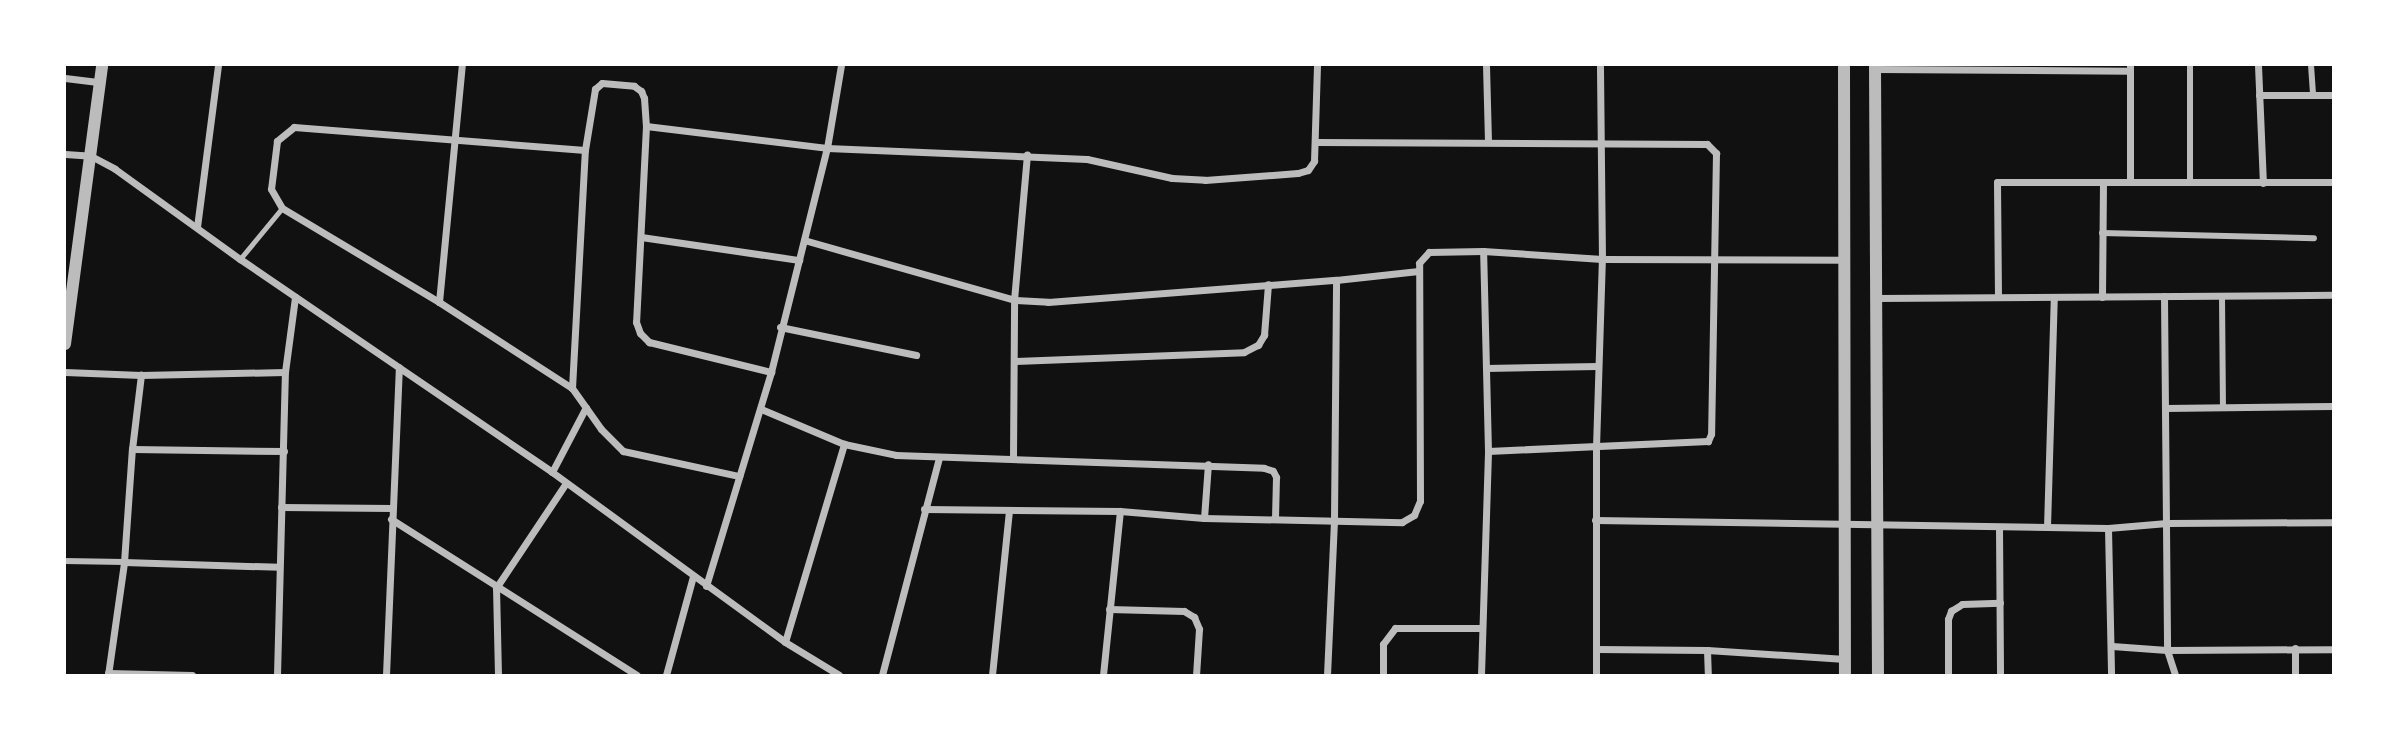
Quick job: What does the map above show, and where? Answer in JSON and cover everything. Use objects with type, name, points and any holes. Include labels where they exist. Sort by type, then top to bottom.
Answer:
[{"type":"street","points":[[65,344],[102,65]]},
{"type":"street","points":[[197,227],[218,65]]},
{"type":"street","points":[[439,302],[462,65]]},
{"type":"street","points":[[706,586],[771,372],[780,327],[827,148],[841,65]]},
{"type":"street","points":[[646,127],[827,148],[1087,159],[1172,178],[1205,180],[1308,170],[1314,161],[1316,142],[1317,65]]},
{"type":"street","points":[[1486,65],[1488,142]]},
{"type":"street","points":[[1596,675],[1596,447],[1602,259],[1600,65]]},
{"type":"street","points":[[1844,65],[1845,675]]},
{"type":"street","points":[[2190,65],[2190,183]]},
{"type":"street","points":[[2258,65],[2263,183]]},
{"type":"street","points":[[2311,65],[2313,95]]},
{"type":"street","points":[[1878,675],[1875,67],[2130,68],[2130,183]]},
{"type":"street","points":[[65,78],[100,82]]},
{"type":"street","points":[[572,388],[585,150],[595,89],[602,83],[634,86],[641,91],[646,127],[636,322],[640,333],[649,341],[771,372]]},
{"type":"street","points":[[2259,95],[2333,95]]},
{"type":"street","points":[[585,150],[294,127],[277,141],[271,189],[282,208],[439,302],[572,388],[606,436],[623,451],[739,476]]},
{"type":"street","points":[[1316,142],[1601,142],[1712,146],[1717,162],[1716,259],[1711,434],[1708,441],[1488,451]]},
{"type":"street","points":[[65,154],[91,156],[116,169],[240,260],[552,472],[785,642],[839,675]]},
{"type":"street","points":[[1013,458],[1014,300],[1027,155]]},
{"type":"street","points":[[1998,297],[1997,182],[2333,182]]},
{"type":"street","points":[[2102,297],[2103,182]]},
{"type":"street","points":[[2102,233],[2314,238]]},
{"type":"street","points":[[641,237],[799,260]]},
{"type":"street","points":[[804,240],[1014,300],[1048,302],[1419,271]]},
{"type":"street","points":[[924,509],[1120,511],[1204,518],[1402,522],[1419,508],[1419,263],[1429,253],[1483,251],[1602,259],[1844,260]]},
{"type":"street","points":[[1481,675],[1480,628],[1488,451],[1483,251]]},
{"type":"street","points":[[1327,675],[1334,519],[1336,280]]},
{"type":"street","points":[[1014,361],[1244,352],[1258,345],[1264,335],[1268,285]]},
{"type":"street","points":[[1876,298],[2333,295]]},
{"type":"street","points":[[2164,296],[2167,650],[2175,675]]},
{"type":"street","points":[[2222,296],[2223,408]]},
{"type":"street","points":[[277,675],[285,372],[295,297]]},
{"type":"street","points":[[2047,527],[2054,297]]},
{"type":"street","points":[[780,327],[916,355]]},
{"type":"street","points":[[1486,368],[1598,366]]},
{"type":"street","points":[[386,675],[400,367]]},
{"type":"street","points":[[65,372],[141,375],[285,372]]},
{"type":"street","points":[[141,375],[132,449],[124,562],[108,674],[192,675]]},
{"type":"street","points":[[2165,408],[2333,406]]},
{"type":"street","points":[[552,472],[586,407]]},
{"type":"street","points":[[761,409],[844,444],[896,455],[1264,468],[1273,471],[1276,477],[1275,519]]},
{"type":"street","points":[[785,642],[844,444]]},
{"type":"street","points":[[132,449],[284,451]]},
{"type":"street","points":[[882,675],[939,457]]},
{"type":"street","points":[[1204,518],[1208,464]]},
{"type":"street","points":[[498,675],[496,588],[566,483]]},
{"type":"street","points":[[281,507],[392,508]]},
{"type":"street","points":[[992,675],[1009,511]]},
{"type":"street","points":[[1103,675],[1120,511]]},
{"type":"street","points":[[391,519],[637,675]]},
{"type":"street","points":[[1595,520],[1877,522],[2108,528],[2167,523],[2333,522]]},
{"type":"street","points":[[1999,527],[2000,675]]},
{"type":"street","points":[[2108,528],[2111,675]]},
{"type":"street","points":[[65,561],[279,567]]},
{"type":"street","points":[[666,675],[693,576]]},
{"type":"street","points":[[1948,675],[1948,619],[1951,611],[1962,604],[2000,603]]},
{"type":"street","points":[[1110,609],[1184,611],[1194,617],[1199,629],[1196,675]]},
{"type":"street","points":[[1382,675],[1383,644],[1395,628],[1480,628]]},
{"type":"street","points":[[2112,646],[2167,650],[2333,649]]},
{"type":"street","points":[[2295,648],[2295,675]]},
{"type":"street","points":[[1595,649],[1707,650],[1845,659]]},
{"type":"street","points":[[1707,650],[1708,675]]},
{"type":"lane","points":[[240,260],[282,208]]}]
